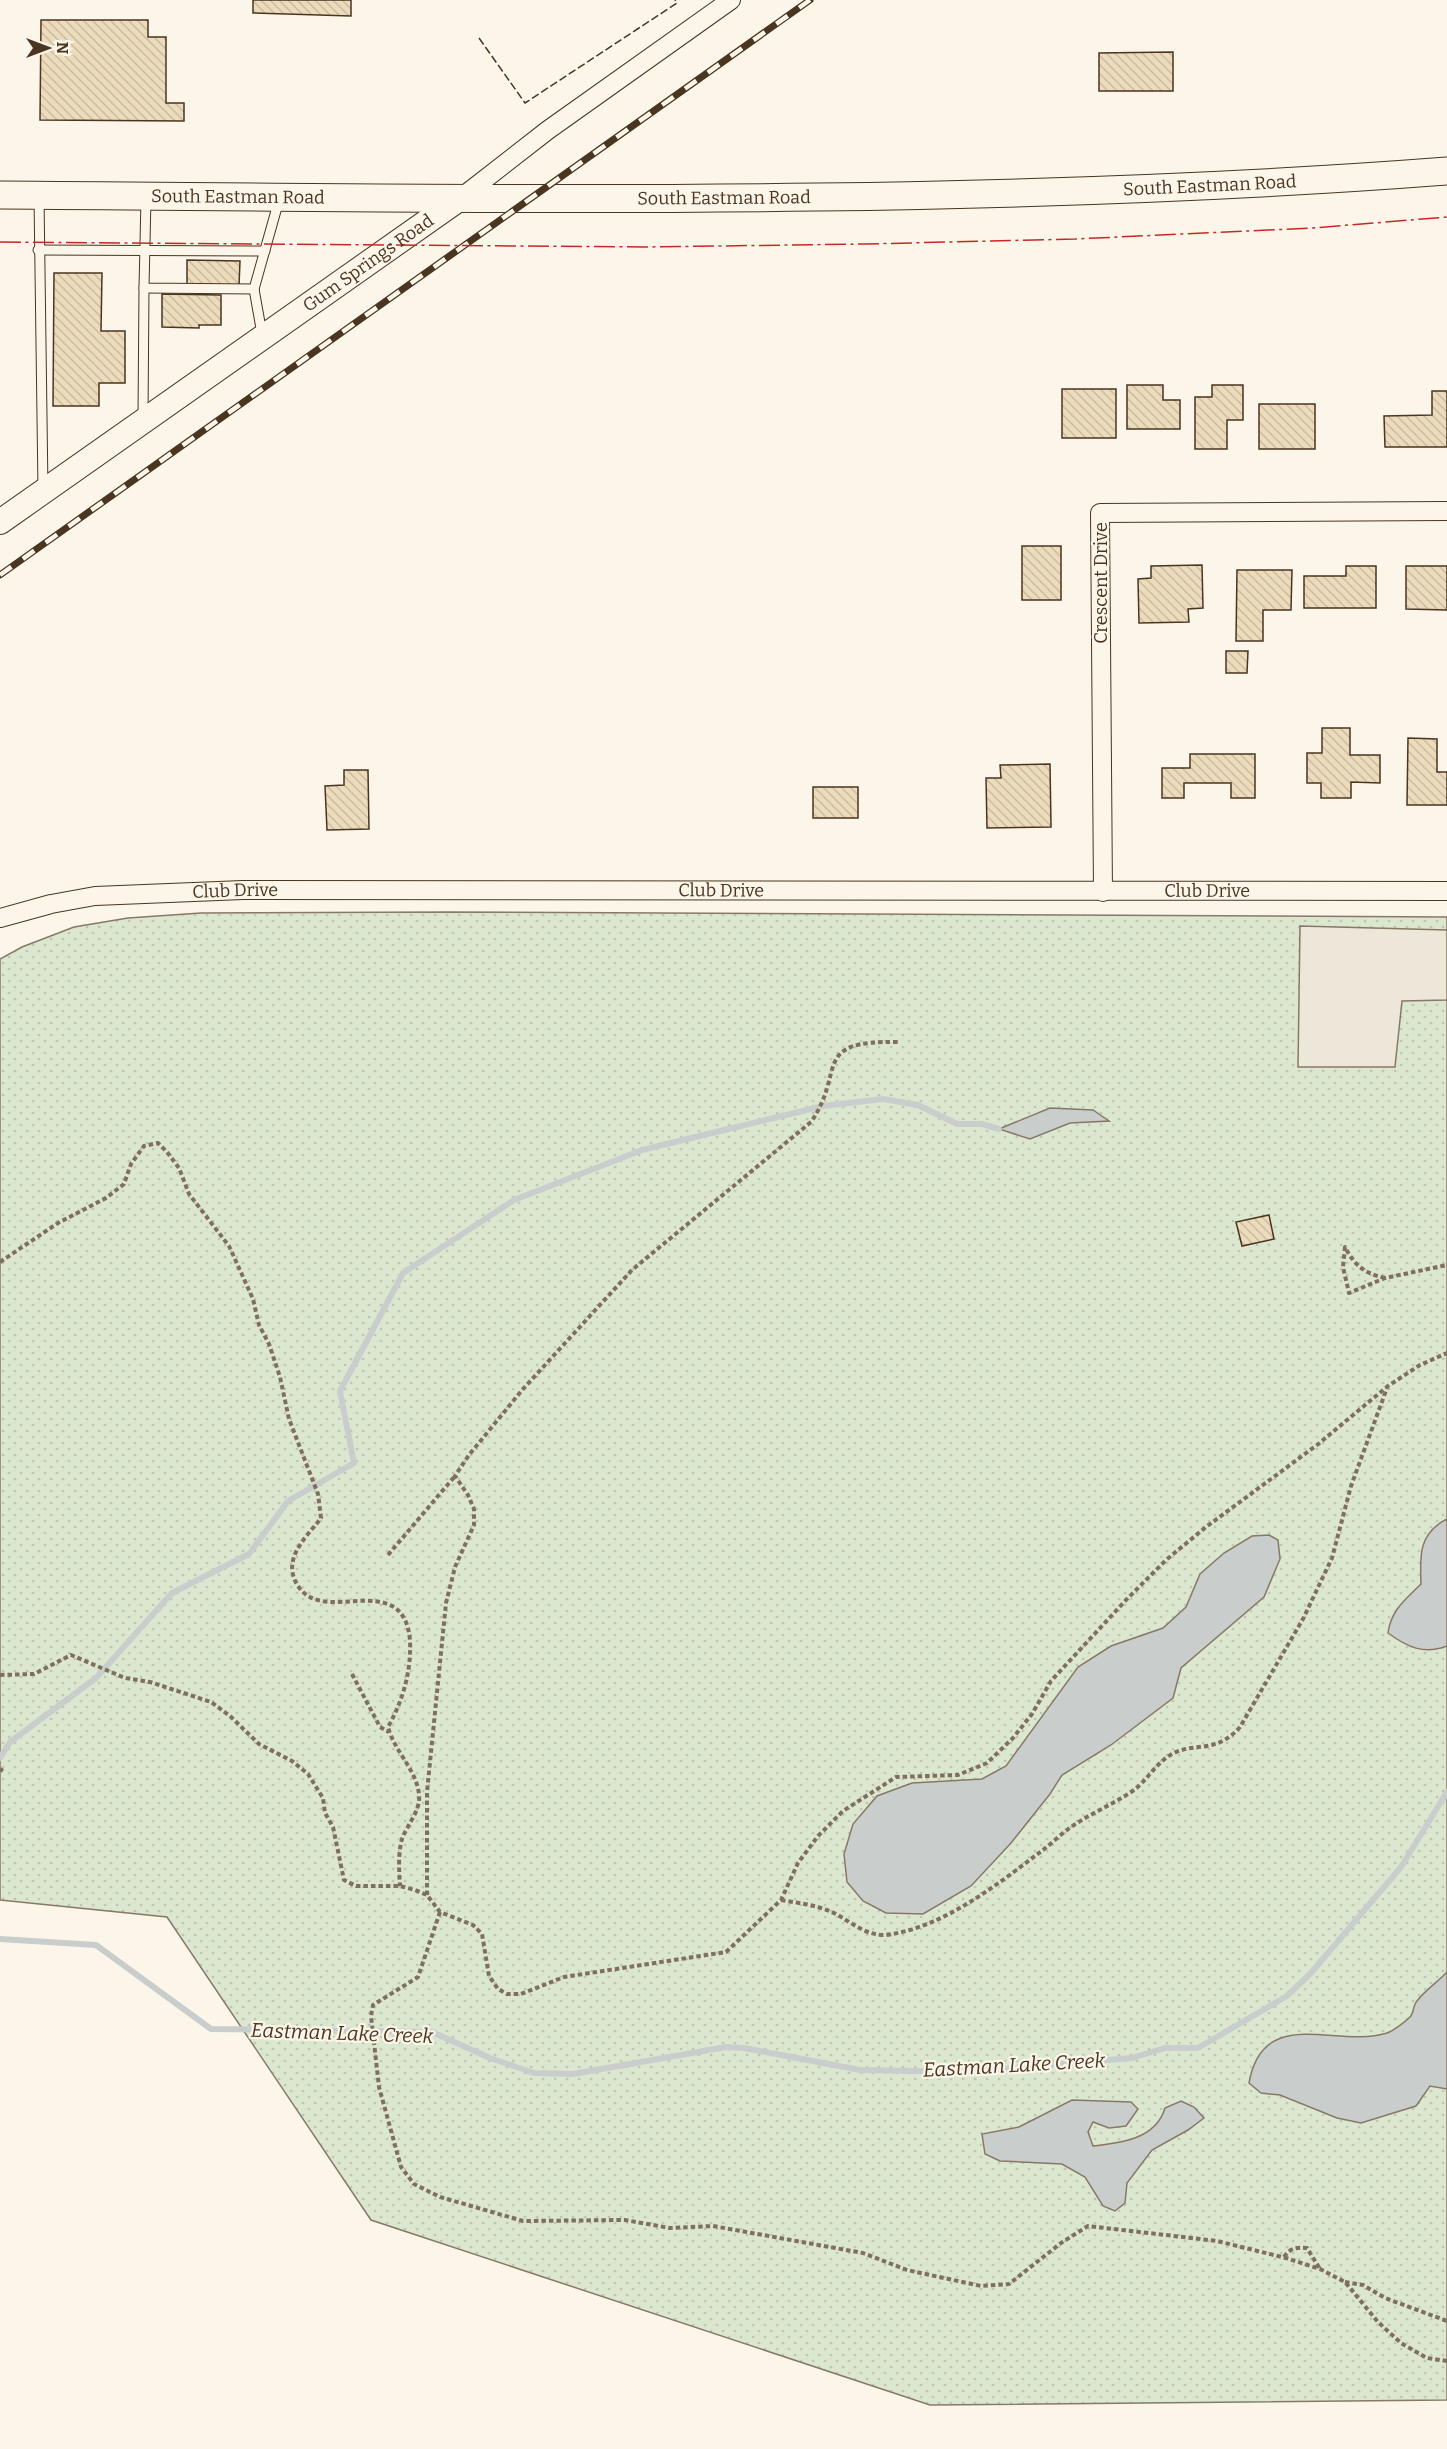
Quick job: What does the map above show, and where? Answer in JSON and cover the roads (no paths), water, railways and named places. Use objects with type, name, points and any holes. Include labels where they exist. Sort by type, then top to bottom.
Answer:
[{"type":"main road","name":"South Eastman Road","points":[[0,195],[557,199],[990,194],[1200,186],[1447,171]]},
{"type":"street","name":"Gum Springs Road","points":[[0,522],[462,197],[548,130],[731,0]]},
{"type":"street","name":"Crescent Drive","points":[[1103,892],[1100,513],[1447,511]]},
{"type":"street","name":"Club Drive","points":[[0,918],[51,904],[95,896],[243,890],[1447,891]]},
{"type":"lane","points":[[39,195],[43,492]]},
{"type":"lane","points":[[143,420],[146,196]]},
{"type":"lane","points":[[263,338],[254,289],[280,196]]},
{"type":"lane","points":[[38,250],[265,252]]},
{"type":"lane","points":[[144,288],[254,289]]},
{"type":"waterway","points":[[0,1758],[10,1742],[96,1678],[172,1593],[249,1554],[288,1501],[354,1463],[340,1391],[403,1273],[514,1200],[642,1150],[823,1106],[883,1099],[918,1105],[957,1124],[982,1124],[999,1129]]},
{"type":"waterway","name":"Eastman Lake Creek","points":[[0,1939],[96,1945],[211,2029],[432,2032],[490,2058],[534,2073],[573,2074],[726,2047],[744,2048],[860,2070],[965,2072],[1132,2058],[1165,2048],[1198,2048],[1287,1996],[1311,1973],[1401,1867],[1447,1792]]},
{"type":"railway","points":[[0,575],[810,0]]}]
